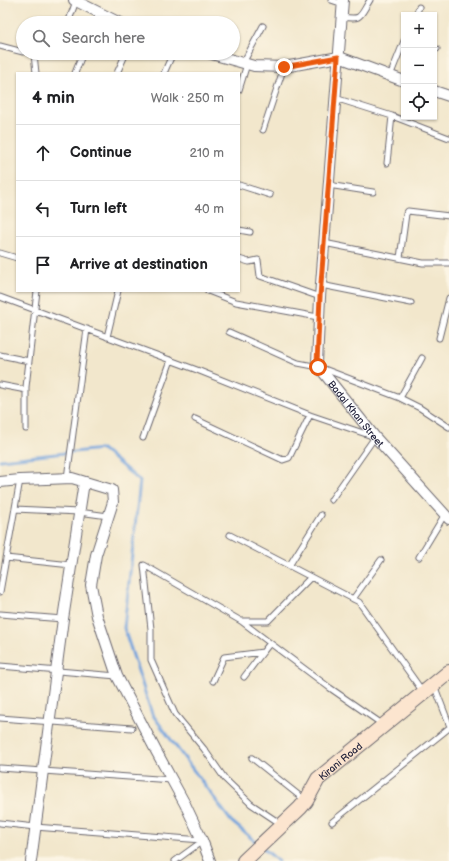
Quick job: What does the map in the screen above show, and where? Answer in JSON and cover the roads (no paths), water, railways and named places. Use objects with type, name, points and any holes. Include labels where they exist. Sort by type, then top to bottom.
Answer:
[{"type":"main road","name":"Kirani Road","points":[[244,861],[303,805],[318,779],[449,672]]},
{"type":"street","points":[[75,1],[105,16]]},
{"type":"street","points":[[318,367],[318,317],[343,2]]},
{"type":"street","points":[[233,60],[254,66],[284,67],[338,57],[401,80]]},
{"type":"street","points":[[437,92],[449,96]]},
{"type":"street","name":"Badal Khan Street","points":[[318,367],[375,437],[447,517]]},
{"type":"street","points":[[0,482],[67,474],[72,478],[112,490],[113,502],[96,555],[91,585],[98,616],[117,676],[185,804],[199,843],[210,861]]},
{"type":"street","points":[[31,861],[63,619],[84,482]]},
{"type":"lane","points":[[330,0],[343,2]]},
{"type":"lane","points":[[342,17],[355,19],[359,17],[370,0]]},
{"type":"lane","points":[[70,16],[75,1]]},
{"type":"lane","points":[[417,12],[419,7]]},
{"type":"lane","points":[[240,86],[245,64],[263,26]]},
{"type":"lane","points":[[0,46],[16,50]]},
{"type":"lane","points":[[390,76],[401,48]]},
{"type":"lane","points":[[35,60],[36,72]]},
{"type":"lane","points":[[74,72],[80,60]]},
{"type":"lane","points":[[117,72],[123,60]]},
{"type":"lane","points":[[164,72],[170,60]]},
{"type":"lane","points":[[263,130],[284,67]]},
{"type":"lane","points":[[336,98],[392,116],[449,138]]},
{"type":"lane","points":[[387,163],[392,116]]},
{"type":"lane","points":[[328,185],[373,192]]},
{"type":"lane","points":[[240,186],[270,195]]},
{"type":"lane","points":[[400,258],[406,214],[408,212],[449,216]]},
{"type":"lane","points":[[240,230],[250,232]]},
{"type":"lane","points":[[324,243],[423,263],[449,263]]},
{"type":"lane","points":[[0,253],[16,258]]},
{"type":"lane","points":[[240,259],[248,262],[258,260],[260,276],[320,297]]},
{"type":"lane","points":[[321,285],[411,303]]},
{"type":"lane","points":[[26,429],[26,390],[37,292]]},
{"type":"lane","points":[[107,337],[118,292]]},
{"type":"lane","points":[[211,292],[236,302],[318,317]]},
{"type":"lane","points":[[0,297],[171,360],[310,415],[375,437],[331,500]]},
{"type":"lane","points":[[439,338],[449,298]]},
{"type":"lane","points":[[67,474],[87,329]]},
{"type":"lane","points":[[229,332],[298,363],[318,367],[400,398],[420,408],[449,426]]},
{"type":"lane","points":[[0,355],[29,361]]},
{"type":"lane","points":[[400,398],[422,358]]},
{"type":"lane","points":[[143,438],[171,360]]},
{"type":"lane","points":[[0,385],[26,390]]},
{"type":"lane","points":[[195,420],[283,460],[289,458],[310,415]]},
{"type":"lane","points":[[0,592],[20,480]]},
{"type":"lane","points":[[15,509],[80,512],[108,516]]},
{"type":"lane","points":[[289,566],[321,515]]},
{"type":"lane","points":[[419,557],[447,517]]},
{"type":"lane","points":[[230,535],[359,602],[429,688],[449,724]]},
{"type":"lane","points":[[6,558],[71,565]]},
{"type":"lane","points":[[353,599],[381,560]]},
{"type":"lane","points":[[274,820],[251,804],[225,779],[204,749],[176,714],[151,660],[151,629],[144,565],[241,621],[330,688],[384,725]]},
{"type":"lane","points":[[241,621],[268,621],[311,577]]},
{"type":"lane","points":[[0,614],[63,619]]},
{"type":"lane","points":[[244,677],[270,644]]},
{"type":"lane","points":[[214,681],[224,657],[263,652]]},
{"type":"lane","points":[[0,666],[56,672],[117,676]]},
{"type":"lane","points":[[0,718],[132,728]]},
{"type":"lane","points":[[332,822],[449,728]]},
{"type":"lane","points":[[252,758],[303,805]]},
{"type":"lane","points":[[0,768],[172,780]]},
{"type":"lane","points":[[0,823],[199,843]]},
{"type":"lane","points":[[175,861],[199,843]]},
{"type":"waterway","points":[[0,460],[102,449],[140,481],[124,628],[152,714],[231,821],[257,843]]},
{"type":"waterway","points":[[263,848],[278,861]]}]
